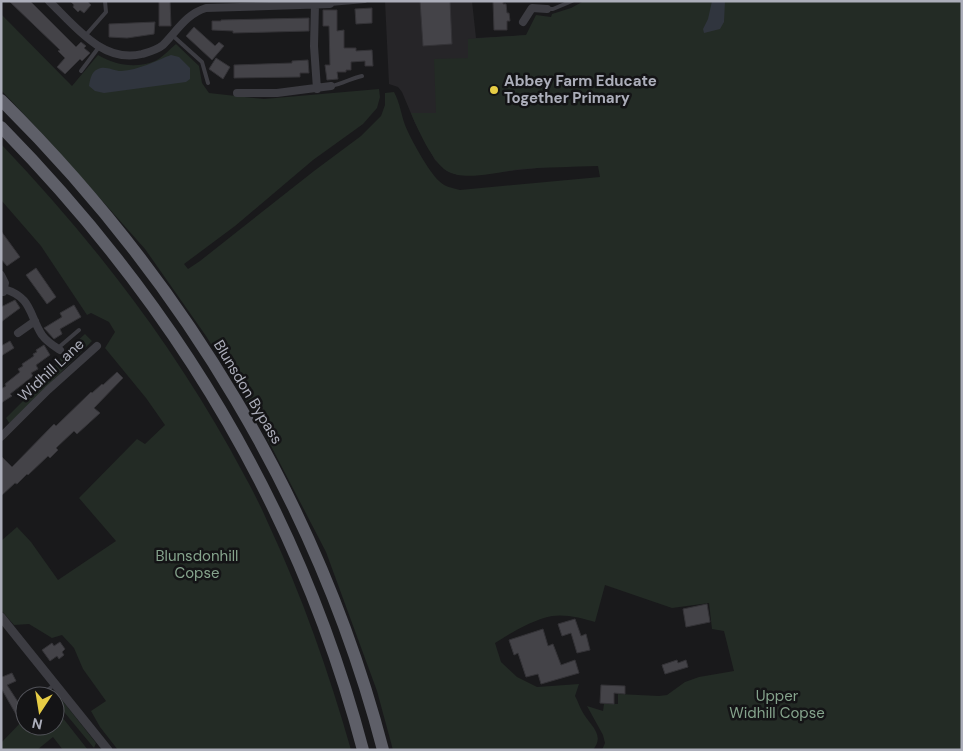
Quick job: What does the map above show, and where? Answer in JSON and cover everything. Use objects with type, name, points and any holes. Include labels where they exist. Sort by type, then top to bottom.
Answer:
[{"type":"highway","name":"Blunsdon Bypass","points":[[1,100],[70,173],[142,260],[191,329],[255,432],[316,556],[369,698],[383,750]]},
{"type":"highway","points":[[1,127],[59,188],[124,266],[178,343],[244,450],[274,508],[301,567],[332,645],[351,704],[363,750]]},
{"type":"street","points":[[49,1],[84,36],[99,46],[118,54],[135,56],[161,46],[192,14],[206,8],[282,3],[330,4]]},
{"type":"street","points":[[314,4],[314,68],[317,89]]},
{"type":"street","points":[[523,22],[530,5],[547,9]]},
{"type":"street","points":[[237,92],[277,93],[331,86]]},
{"type":"street","points":[[1,275],[5,282],[3,291],[12,291],[22,298],[47,341],[59,349]]},
{"type":"street","points":[[18,332],[36,321]]},
{"type":"street","name":"Widhill Lane","points":[[1,437],[48,390],[97,346]]},
{"type":"street","points":[[1,617],[11,635],[56,684],[106,749]]},
{"type":"lane","points":[[84,36],[106,12],[105,1]]},
{"type":"lane","points":[[547,9],[553,9],[572,1]]},
{"type":"lane","points":[[330,4],[365,2]]},
{"type":"lane","points":[[172,35],[202,62],[208,83]]},
{"type":"lane","points":[[81,71],[99,46]]},
{"type":"lane","points":[[331,86],[339,85],[352,78],[362,76]]},
{"type":"lane","points":[[59,349],[79,330]]},
{"type":"shaded area","name":"Abbey Farm Educate Together Primary","points":[[385,1],[472,1],[476,38],[532,35],[548,167],[458,175],[447,171],[435,160],[415,123],[402,92],[398,87],[389,84]]},
{"type":"shaded area","points":[[712,1],[725,1],[724,22],[720,29],[704,33],[703,29],[708,19]]},
{"type":"shaded area","points":[[171,55],[179,57],[190,68],[190,79],[186,82],[104,93],[95,91],[89,86],[92,74],[101,68],[121,71],[128,70]]},
{"type":"green space","name":"Upper Widhill Copse","points":[[584,1],[962,1],[962,750],[602,750],[605,743],[603,735],[587,706],[603,711],[604,704],[618,704],[618,694],[667,695],[685,682],[699,677],[734,671],[724,631],[712,629],[709,603],[672,608],[605,585],[595,622],[568,616],[552,616],[529,624],[495,643],[501,662],[517,677],[537,687],[579,684],[575,696],[597,734],[597,744],[593,750],[393,750],[377,691],[326,552],[257,419],[206,336],[145,249],[1,90],[1,14],[72,86],[98,55],[125,65],[140,65],[158,60],[176,44],[199,66],[202,83],[209,93],[264,99],[379,89],[380,97],[377,108],[363,124],[313,160],[235,226],[184,264],[188,269],[361,136],[381,116],[385,105],[385,93],[394,92],[405,125],[420,154],[435,177],[449,187],[460,190],[600,177],[598,166],[522,169],[473,176],[455,174],[447,171],[436,161],[411,113],[436,113],[434,59],[468,58],[468,39],[526,35],[536,15],[551,17],[552,14],[571,8]]},
{"type":"green space","name":"Blunsdonhill Copse","points":[[1,144],[65,215],[125,289],[180,367],[230,449],[259,504],[292,578],[334,692],[351,750],[118,750],[100,727],[91,711],[106,701],[83,669],[74,648],[62,635],[52,638],[29,624],[14,625],[1,610],[1,541],[17,527],[31,542],[58,580],[116,541],[79,498],[137,439],[145,444],[165,425],[146,398],[105,348],[115,332],[109,322],[91,313],[87,315],[41,246],[1,200]]},
{"type":"green space","points":[[85,334],[92,341],[10,424],[6,418],[47,377],[65,352]]},
{"type":"green space","points":[[65,704],[96,743],[94,748],[65,713]]},
{"type":"green space","points":[[65,721],[88,750],[63,750],[53,737],[37,750],[1,750],[1,743],[15,728],[15,736],[65,736]]},
{"type":"building","points":[[9,1],[30,1],[76,47],[81,42],[90,53],[82,61],[80,59],[65,74],[57,67],[65,58],[58,51],[60,50]]},
{"type":"building","points":[[70,1],[87,1],[91,5],[84,13],[80,10],[78,12]]},
{"type":"building","points":[[159,1],[170,1],[171,26],[159,26]]},
{"type":"building","points":[[420,1],[450,1],[452,44],[423,46]]},
{"type":"building","points":[[493,1],[503,1],[503,4],[506,4],[510,21],[507,21],[507,30],[494,30]]},
{"type":"building","points":[[372,8],[372,23],[356,24],[355,9]]},
{"type":"building","points":[[323,10],[337,10],[337,31],[344,30],[344,48],[356,48],[356,51],[372,50],[373,66],[365,66],[365,61],[351,62],[351,70],[337,72],[338,79],[327,80],[325,65],[330,65],[329,26],[323,26]]},
{"type":"building","points":[[309,18],[309,31],[233,33],[233,31],[212,30],[212,21]]},
{"type":"building","points":[[155,22],[154,34],[127,38],[109,37],[109,24]]},
{"type":"building","points":[[194,27],[215,46],[219,42],[224,46],[212,60],[186,36]]},
{"type":"building","points":[[216,58],[230,67],[223,79],[209,69]]},
{"type":"building","points":[[308,60],[309,73],[300,73],[300,77],[234,78],[234,65],[292,63],[292,61]]},
{"type":"building","points":[[1,231],[20,257],[7,266],[1,259]]},
{"type":"building","points":[[36,268],[56,297],[47,304],[26,275]]},
{"type":"building","points":[[15,300],[20,308],[1,322],[1,307]]},
{"type":"building","points":[[74,305],[81,317],[60,329],[62,334],[54,339],[44,328],[62,317],[60,313]]},
{"type":"building","points":[[10,341],[14,348],[1,356],[1,346]]},
{"type":"building","points":[[44,345],[50,355],[36,365],[38,369],[31,373],[33,376],[10,394],[12,396],[1,403],[1,389],[20,372],[18,369],[23,366],[22,364],[34,356],[33,354],[37,352],[36,350]]},
{"type":"building","points":[[117,372],[123,378],[94,408],[100,413],[77,434],[74,431],[56,448],[58,450],[50,458],[48,456],[28,475],[17,484],[15,483],[1,496],[1,456],[12,467],[54,424],[56,426],[91,392],[103,385]]},
{"type":"building","points":[[707,604],[710,622],[686,627],[683,609]]},
{"type":"building","points":[[575,619],[581,636],[586,634],[590,650],[577,653],[571,633],[562,636],[558,624]]},
{"type":"building","points":[[543,629],[548,646],[553,644],[561,665],[575,660],[579,673],[541,684],[538,674],[526,677],[518,653],[514,655],[509,640]]},
{"type":"building","points":[[60,642],[65,649],[62,652],[64,655],[59,659],[57,656],[50,661],[42,650],[52,643],[54,646]]},
{"type":"building","points":[[677,660],[678,663],[686,660],[688,667],[665,674],[662,665]]},
{"type":"building","points":[[12,673],[16,681],[7,685],[15,697],[15,712],[1,688],[2,677]]},
{"type":"building","points":[[601,685],[625,686],[625,694],[614,693],[614,704],[600,703]]},
{"type":"place","name":"Abbey Farm Educate Together Primary","points":[[494,90]]}]
